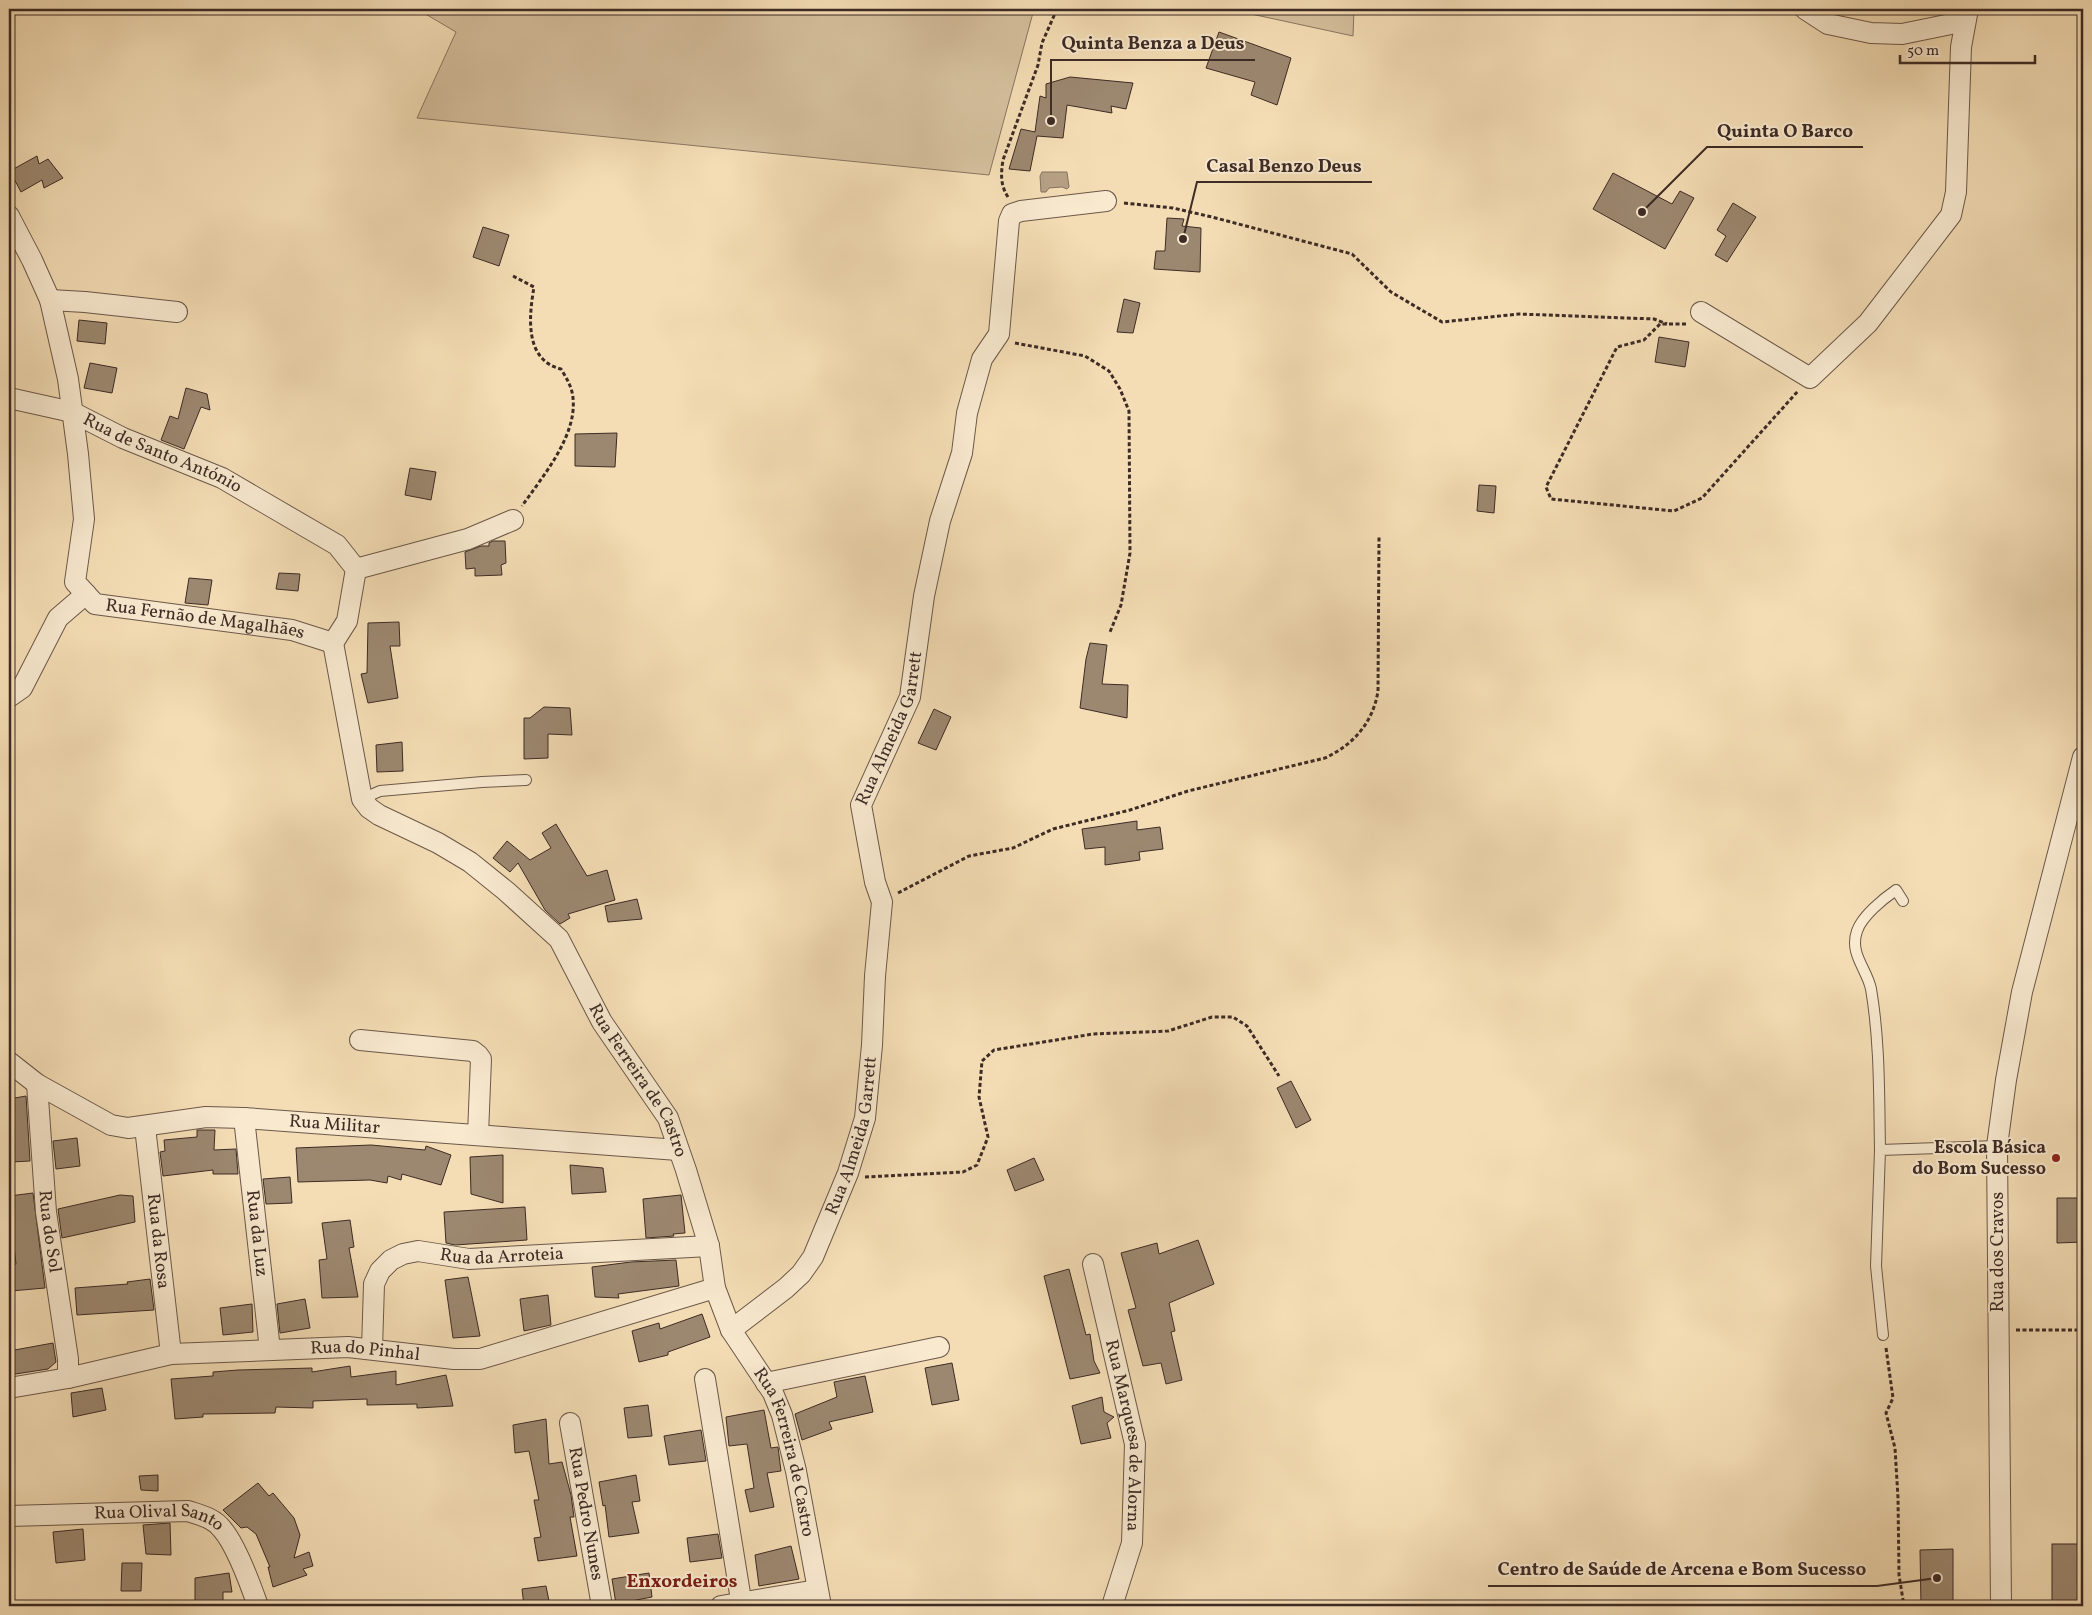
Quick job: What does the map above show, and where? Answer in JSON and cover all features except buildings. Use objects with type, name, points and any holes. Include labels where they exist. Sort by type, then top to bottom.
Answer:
[{"type":"street","points":[[1805,9],[1828,24],[1871,33],[1902,34],[1951,24],[1968,9]]},
{"type":"street","points":[[1701,312],[1810,378],[1868,323],[1951,215],[1956,192],[1961,47],[1968,9]]},
{"type":"street","points":[[1012,214],[1021,210],[1106,201]]},
{"type":"street","name":"Rua Almeida Garrett","points":[[731,1330],[786,1288],[801,1274],[814,1257],[848,1173],[865,1118],[882,902],[875,882],[861,805],[910,698],[924,596],[940,521],[962,454],[967,413],[982,359],[999,334],[1009,221],[1012,214]]},
{"type":"street","name":"Rua de Santo António","points":[[9,216],[50,300],[68,379],[72,412],[123,438],[222,478],[337,545],[356,569]]},
{"type":"street","points":[[50,300],[177,312]]},
{"type":"street","points":[[9,398],[72,412]]},
{"type":"street","name":"Rua Fernão de Magalhães","points":[[72,412],[84,518],[75,582],[95,604],[292,630],[333,644]]},
{"type":"street","points":[[362,799],[333,644],[348,621],[356,569],[468,539],[513,520]]},
{"type":"street","points":[[9,697],[22,688],[58,618],[86,594]]},
{"type":"street","name":"Rua dos Cravos","points":[[2001,1606],[1997,1146],[2006,1080],[2022,992],[2083,757]]},
{"type":"street","name":"Rua Ferreira de Castro","points":[[362,799],[379,815],[438,843],[470,862],[506,891],[559,939],[602,1022],[668,1118],[709,1246],[716,1288],[731,1330],[773,1393],[779,1407],[789,1441],[819,1598]]},
{"type":"street","points":[[360,1040],[473,1051],[478,1054],[480,1059],[478,1135]]},
{"type":"street","name":"Rua Militar","points":[[9,1062],[37,1084],[111,1125],[128,1128],[206,1117],[244,1118],[678,1150]]},
{"type":"street","name":"Rua do Sol","points":[[37,1084],[46,1212],[68,1359],[68,1378]]},
{"type":"street","name":"Rua da Luz","points":[[244,1118],[270,1350]]},
{"type":"street","name":"Rua da Rosa","points":[[144,1127],[171,1354]]},
{"type":"street","name":"Rua da Arroteia","points":[[372,1350],[374,1284],[380,1271],[391,1260],[404,1254],[418,1251],[469,1259],[709,1246]]},
{"type":"street","name":"Rua Marquesa de Alorna","points":[[1093,1264],[1135,1444],[1132,1543],[1112,1606]]},
{"type":"street","name":"Rua do Pinhal","points":[[9,1388],[68,1378],[171,1354],[348,1347],[454,1359],[480,1359],[716,1288]]},
{"type":"street","points":[[766,1383],[939,1347]]},
{"type":"street","points":[[705,1378],[742,1605]]},
{"type":"street","name":"Rua Pedro Nunes","points":[[570,1423],[602,1606]]},
{"type":"street","name":"Rua Olival Santo","points":[[9,1516],[188,1511],[206,1517],[222,1528],[248,1579],[258,1606]]},
{"type":"street","points":[[720,1606],[819,1598]]},
{"type":"lane","points":[[362,799],[380,791],[526,780]]},
{"type":"lane","points":[[1883,1335],[1876,1266],[1880,1150],[1876,1019],[1870,984],[1855,954],[1857,931],[1877,904],[1896,890],[1902,901]]},
{"type":"lane","points":[[1880,1150],[1997,1146]]},
{"type":"path","points":[[1012,214],[1011,203],[1004,191],[1000,176],[1003,160],[1038,64],[1042,43],[1057,9]]},
{"type":"path","points":[[1106,201],[1180,210],[1352,254],[1390,292],[1442,322],[1519,314],[1654,319],[1670,324]]},
{"type":"path","points":[[513,276],[534,287],[530,313],[533,343],[539,355],[551,367],[561,369],[570,385],[574,399],[572,417],[561,449],[513,520]]},
{"type":"path","points":[[1720,324],[1660,324],[1644,340],[1617,348],[1546,487],[1551,499],[1674,511],[1702,498],[1810,378]]},
{"type":"path","points":[[995,340],[1085,356],[1109,371],[1120,389],[1129,411],[1130,553],[1121,605],[1110,632]]},
{"type":"path","points":[[882,902],[969,856],[1012,848],[1052,828],[1130,810],[1188,791],[1325,758],[1339,752],[1354,738],[1375,708],[1378,691],[1379,538]]},
{"type":"path","points":[[848,1173],[862,1178],[963,1172],[977,1164],[988,1138],[979,1098],[982,1061],[994,1050],[1093,1034],[1168,1031],[1212,1017],[1233,1017],[1247,1026],[1279,1076]]},
{"type":"path","points":[[1999,1330],[2083,1330]]},
{"type":"path","points":[[1883,1335],[1888,1355],[1892,1398],[1886,1413],[1895,1448],[1899,1575],[1904,1606]]},
{"type":"shaded area","points":[[417,9],[1034,9],[989,175],[417,118],[456,32]]},
{"type":"shaded area","points":[[1228,9],[1354,9],[1353,36]]},
{"type":"shaded area","points":[[1042,172],[1067,172],[1069,187],[1067,189],[1062,187],[1049,188],[1046,192],[1041,192],[1040,176]]},
{"type":"place","name":"Quinta Benza a Deus","points":[[1051,121]]},
{"type":"place","name":"Quinta O Barco","points":[[1642,212]]},
{"type":"place","name":"Casal Benzo Deus","points":[[1183,239]]},
{"type":"place","name":"Escola Básica do Bom Sucesso","points":[[2056,1158]]},
{"type":"place","name":"Centro de Saúde de Arcena e Bom Sucesso","points":[[1937,1578]]},
{"type":"district","name":"Enxordeiros","points":[[682,1582]]}]
